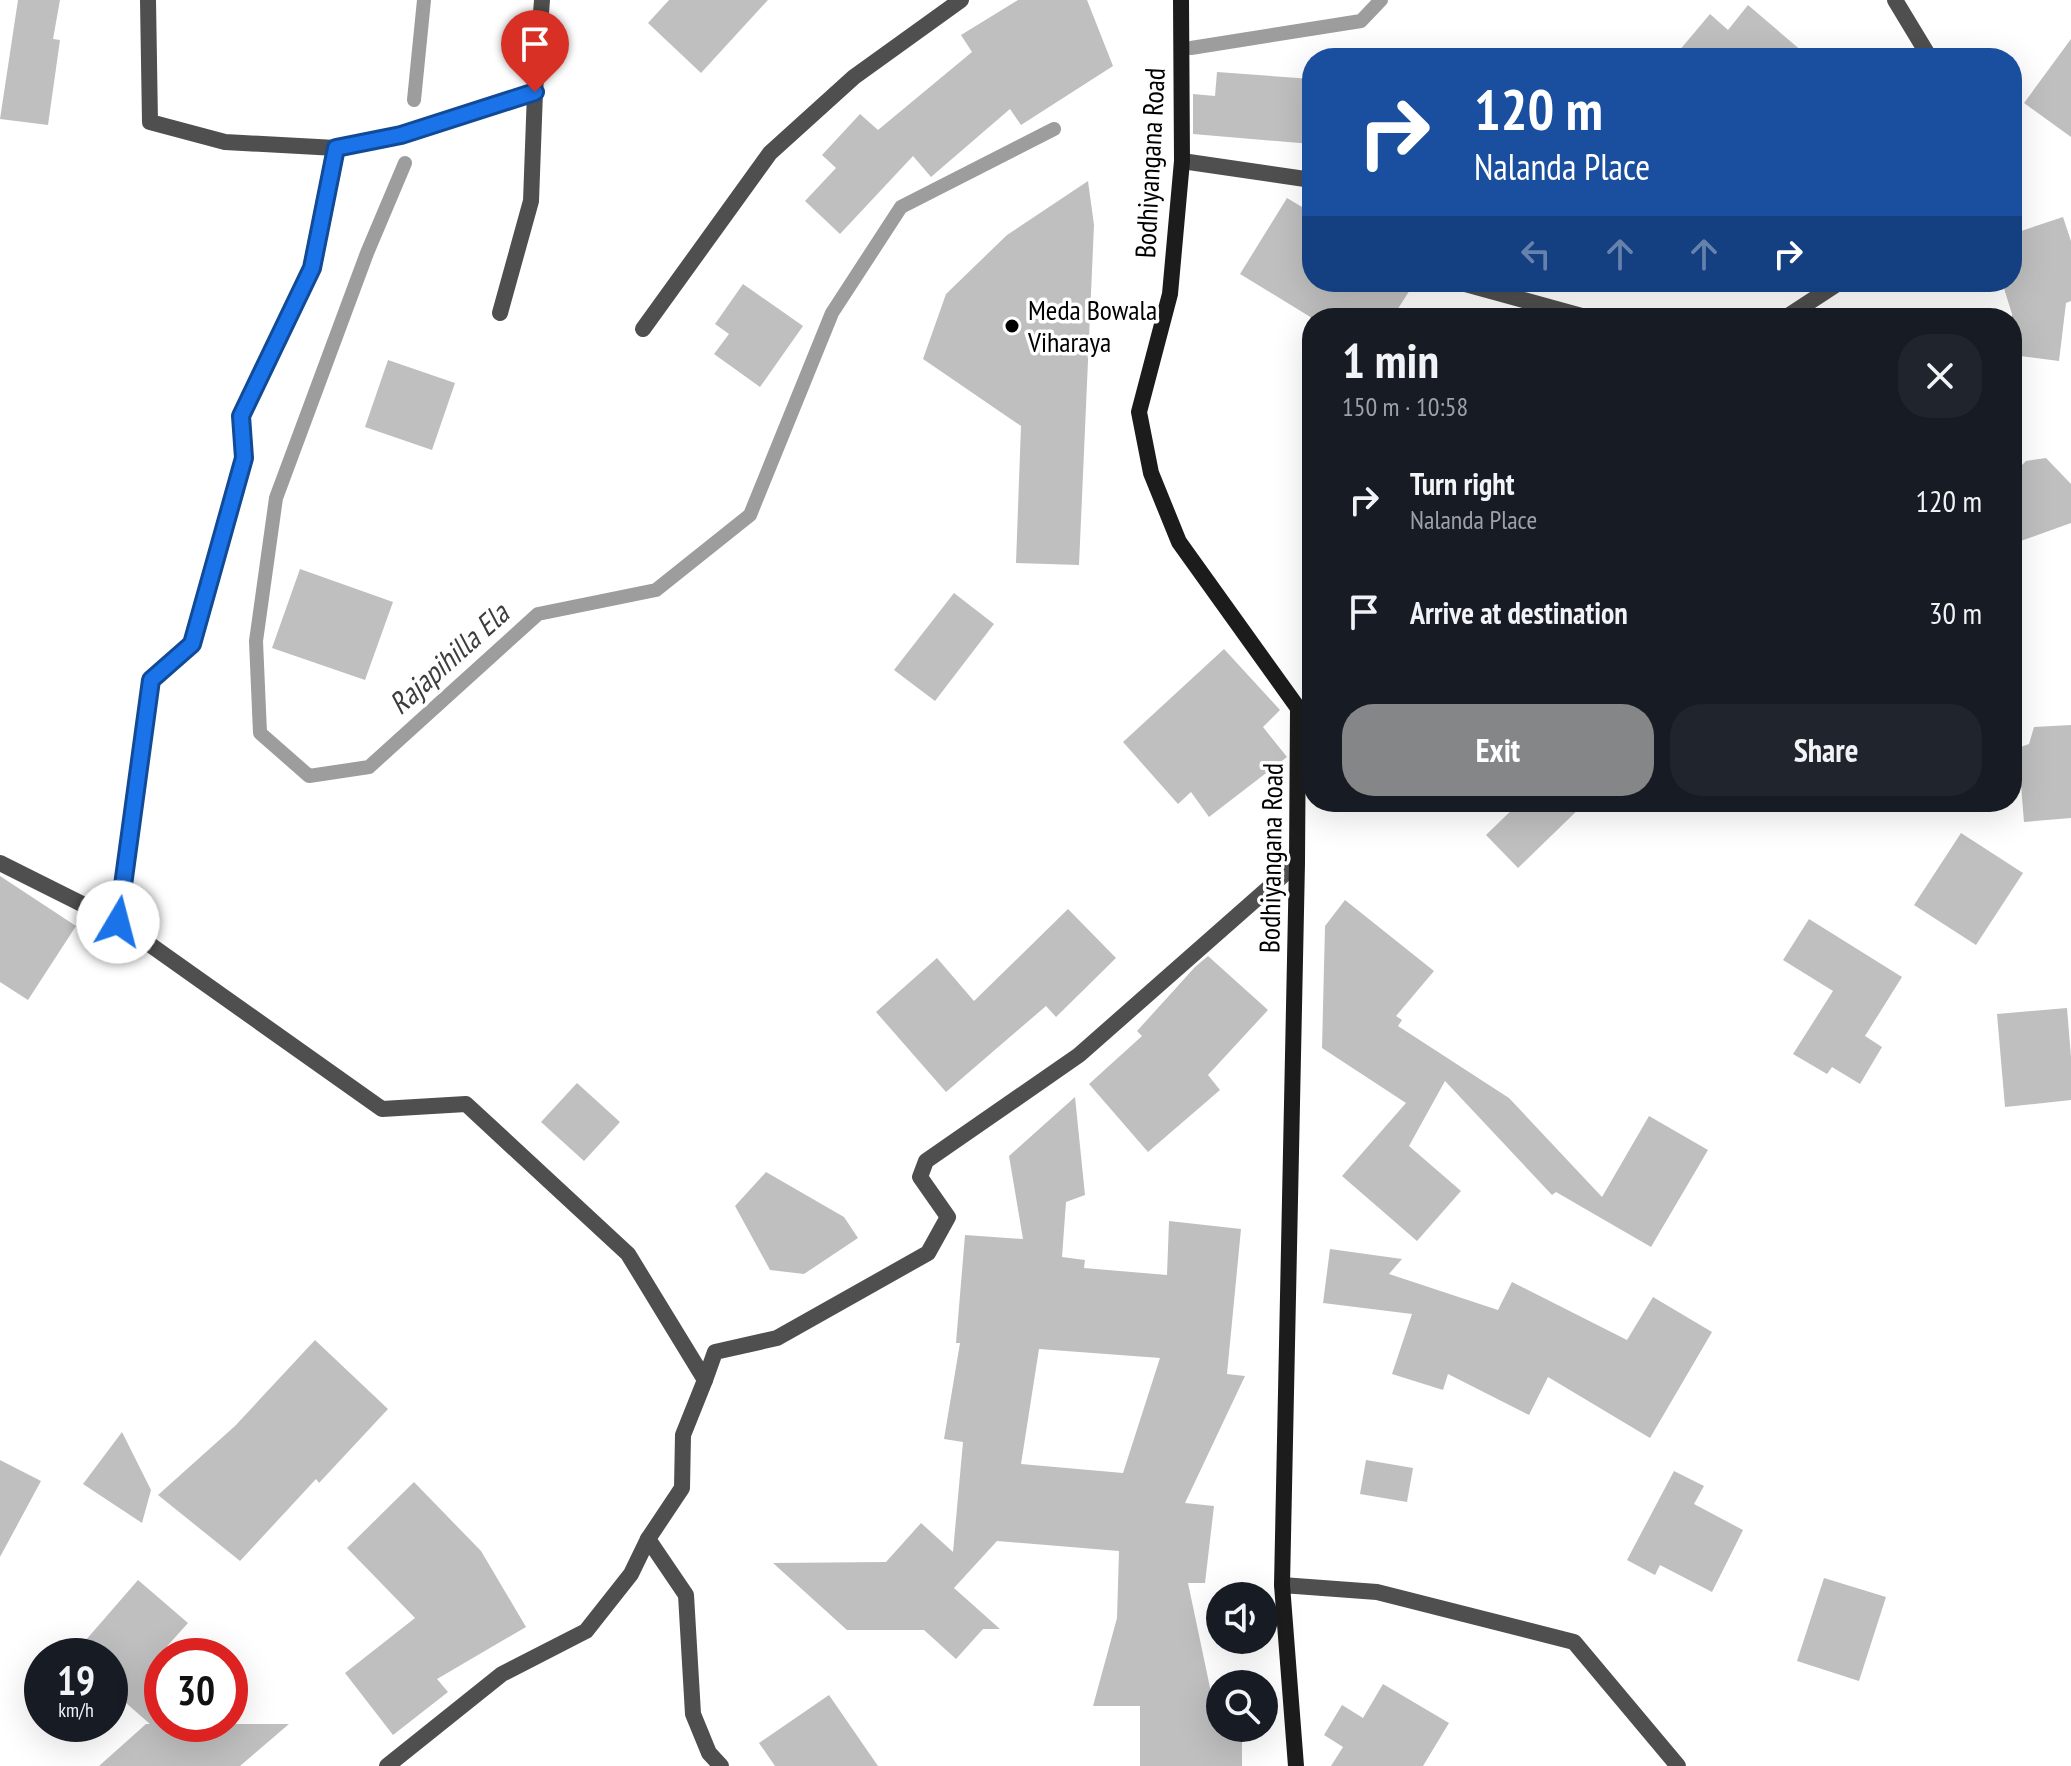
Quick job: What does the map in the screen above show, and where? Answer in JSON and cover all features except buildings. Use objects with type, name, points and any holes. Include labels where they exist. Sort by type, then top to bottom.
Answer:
[{"type":"street","points":[[148,0],[150,122],[225,142],[336,148],[401,135],[535,92]]},
{"type":"street","points":[[500,313],[531,201],[542,0]]},
{"type":"street","points":[[643,329],[770,153],[854,77],[961,0]]},
{"type":"street","name":"Bodhiyangana Road","points":[[1181,0],[1182,161],[1170,294],[1139,412],[1151,473],[1179,542],[1298,708],[1282,1585],[1296,1766]]},
{"type":"street","points":[[1895,0],[1924,48]]},
{"type":"street","points":[[118,922],[151,680],[192,644],[244,458],[241,416],[312,268],[336,148]]},
{"type":"street","points":[[1182,161],[1302,179]]},
{"type":"street","points":[[1494,292],[1553,308]]},
{"type":"street","points":[[1800,308],[1825,292]]},
{"type":"street","points":[[0,863],[118,922],[382,1109],[466,1104],[628,1254],[705,1380]]},
{"type":"street","points":[[387,1766],[502,1674],[586,1631],[631,1574],[648,1539],[682,1488],[683,1435],[715,1352],[777,1338],[928,1253],[948,1217],[920,1177],[926,1161],[1079,1055],[1297,863]]},
{"type":"street","points":[[648,1539],[686,1595],[693,1714],[709,1753],[721,1766]]},
{"type":"street","points":[[1282,1585],[1377,1592],[1574,1642],[1678,1766]]},
{"type":"waterway","name":"Rajapihilla Ela","points":[[414,100],[424,0]]},
{"type":"waterway","name":"Rajapihilla Ela","points":[[1191,48],[1361,21],[1381,0]]},
{"type":"waterway","name":"Rajapihilla Ela","points":[[405,163],[367,253],[276,498],[256,641],[260,733],[309,776],[369,767],[538,614],[656,590],[750,515],[832,313],[901,207],[1054,129]]},
{"type":"place","name":"Meda Bowala Viharaya","points":[[1012,326]]},
{"type":"route","points":[[118,922],[151,680],[192,644],[244,458],[241,416],[312,268],[336,148],[401,135],[535,92]]}]
